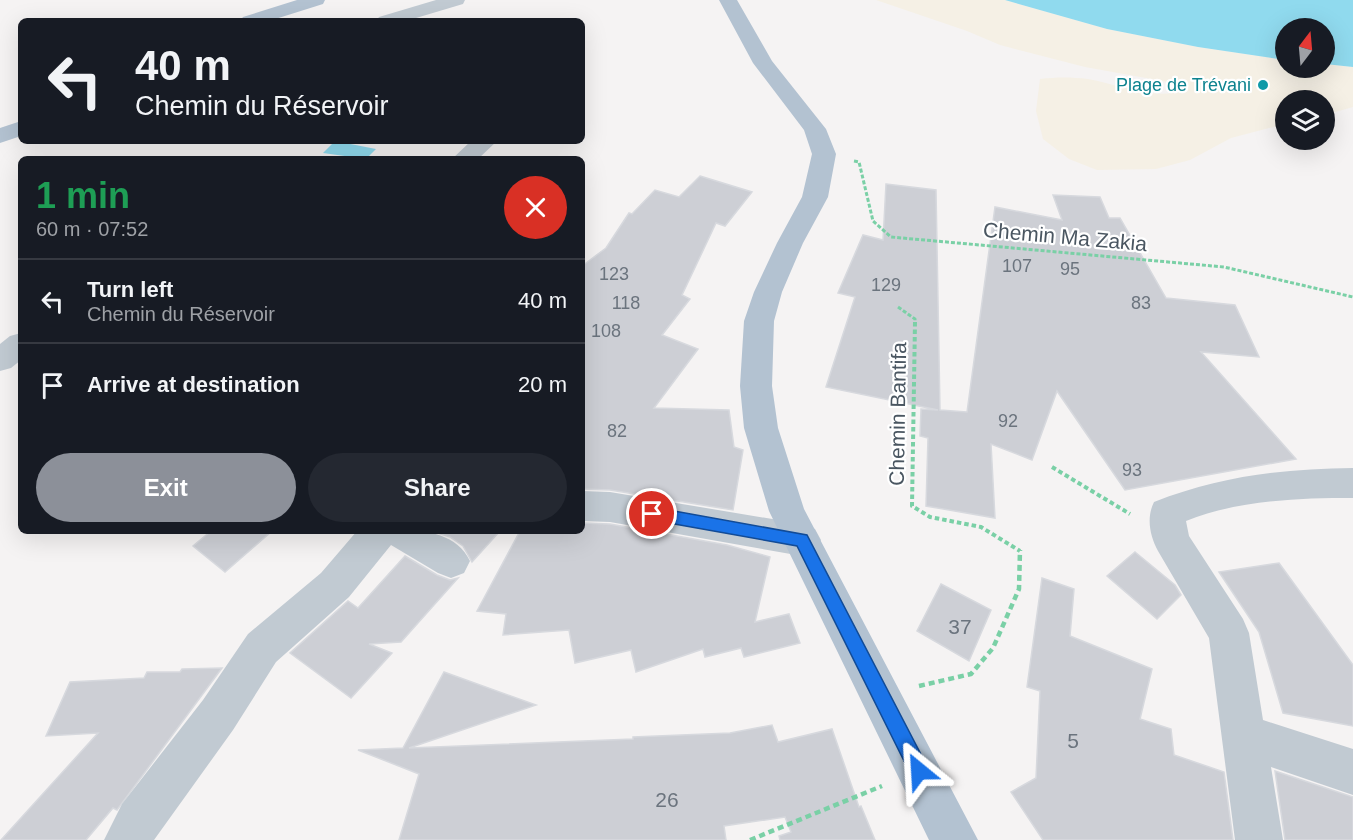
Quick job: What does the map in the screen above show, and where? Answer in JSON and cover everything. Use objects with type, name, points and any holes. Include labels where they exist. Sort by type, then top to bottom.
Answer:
[{"type":"main road","points":[[259,18],[316,0]]},
{"type":"main road","points":[[728,0],[763,63],[815,129],[824,154],[815,197],[790,243],[768,292],[759,321],[756,386],[762,428],[787,511],[954,840]]},
{"type":"main road","points":[[0,136],[18,129]]},
{"type":"street","points":[[396,18],[456,0]]},
{"type":"street","points":[[468,156],[482,144]]},
{"type":"street","points":[[0,360],[18,346]]},
{"type":"street","points":[[1259,840],[1229,633],[1171,540],[1167,513],[1217,494],[1298,483],[1353,483]]},
{"type":"street","points":[[585,506],[610,507],[802,540]]},
{"type":"street","points":[[128,840],[139,821],[218,715],[262,648],[335,585],[378,534]]},
{"type":"street","points":[[404,534],[451,561]]},
{"type":"street","points":[[1245,736],[1353,772]]},
{"type":"path","name":"Chemin Ma Zakia","points":[[824,154],[859,162],[873,221],[891,237],[1224,267],[1353,297]]},
{"type":"path","name":"Chemin Bantifa","points":[[881,695],[971,674],[993,648],[1019,589],[1020,550],[981,527],[930,517],[912,506],[915,319],[898,307]]},
{"type":"path","points":[[1052,467],[1171,540]]},
{"type":"path","points":[[750,840],[919,771]]},
{"type":"sand","name":"Plage de Trévani","points":[[876,0],[1005,0],[1107,29],[1198,47],[1275,59],[1275,78],[1335,78],[1335,65],[1353,67],[1353,107],[1335,112],[1335,90],[1275,90],[1275,127],[1231,138],[1190,160],[1156,169],[1097,170],[1069,159],[1043,139],[1036,111],[1040,79],[1088,79],[1159,94],[1181,91],[1168,82],[1085,67],[1000,45],[967,31]]},
{"type":"water","points":[[1005,0],[1353,0],[1353,67],[1335,65],[1335,18],[1275,18],[1275,59],[1198,47],[1107,29]]},
{"type":"water","points":[[332,144],[350,144],[376,149],[369,156],[323,153]]},
{"type":"building","points":[[700,176],[752,192],[725,226],[716,223],[682,295],[690,299],[662,335],[698,349],[654,408],[729,410],[734,447],[743,450],[733,510],[610,490],[585,489],[585,264],[606,248],[629,213],[632,214],[655,190],[679,197]]},
{"type":"building","points":[[886,184],[936,190],[940,410],[967,412],[995,207],[1062,220],[1053,195],[1100,197],[1109,218],[1120,218],[1166,298],[1235,305],[1259,357],[1201,352],[1296,459],[1125,490],[1057,391],[1032,460],[991,444],[995,518],[926,506],[928,438],[920,436],[921,409],[938,410],[826,387],[855,297],[838,293],[863,235],[883,240]]},
{"type":"building","points":[[585,523],[610,524],[727,545],[770,557],[755,622],[789,614],[800,643],[744,657],[741,648],[705,657],[703,649],[636,672],[631,650],[575,663],[569,630],[503,635],[506,614],[477,611],[518,534],[585,534]]},
{"type":"building","points":[[207,534],[269,534],[225,572],[193,546]]},
{"type":"building","points":[[441,534],[497,534],[472,562],[463,546]]},
{"type":"building","points":[[1135,552],[1175,585],[1181,595],[1157,619],[1107,576]]},
{"type":"building","points":[[405,556],[437,575],[450,580],[458,578],[401,642],[369,644],[392,653],[351,698],[290,653],[348,601],[358,608]]},
{"type":"building","points":[[1279,563],[1353,665],[1353,726],[1283,713],[1259,632],[1219,572]]},
{"type":"building","points":[[1042,578],[1074,589],[1070,636],[1152,669],[1140,719],[1171,729],[1174,755],[1224,772],[1233,840],[1043,840],[1011,792],[1036,778],[1040,691],[1027,687]]},
{"type":"building","points":[[941,584],[991,610],[969,661],[917,631]]},
{"type":"building","points":[[222,668],[117,810],[113,808],[86,840],[1,840],[98,733],[46,736],[70,682],[144,678],[147,672]]},
{"type":"building","points":[[444,672],[536,705],[409,748],[730,733],[772,725],[778,742],[832,729],[859,807],[861,806],[875,840],[780,840],[779,836],[791,832],[785,817],[724,826],[726,840],[399,840],[419,774],[358,750],[403,748]]},
{"type":"building","points":[[1275,771],[1353,797],[1353,840],[1285,840]]},
{"type":"place","name":"Plage de Trévani","points":[[1263,85]]},
{"type":"route","points":[[652,514],[802,540],[919,771]]}]
